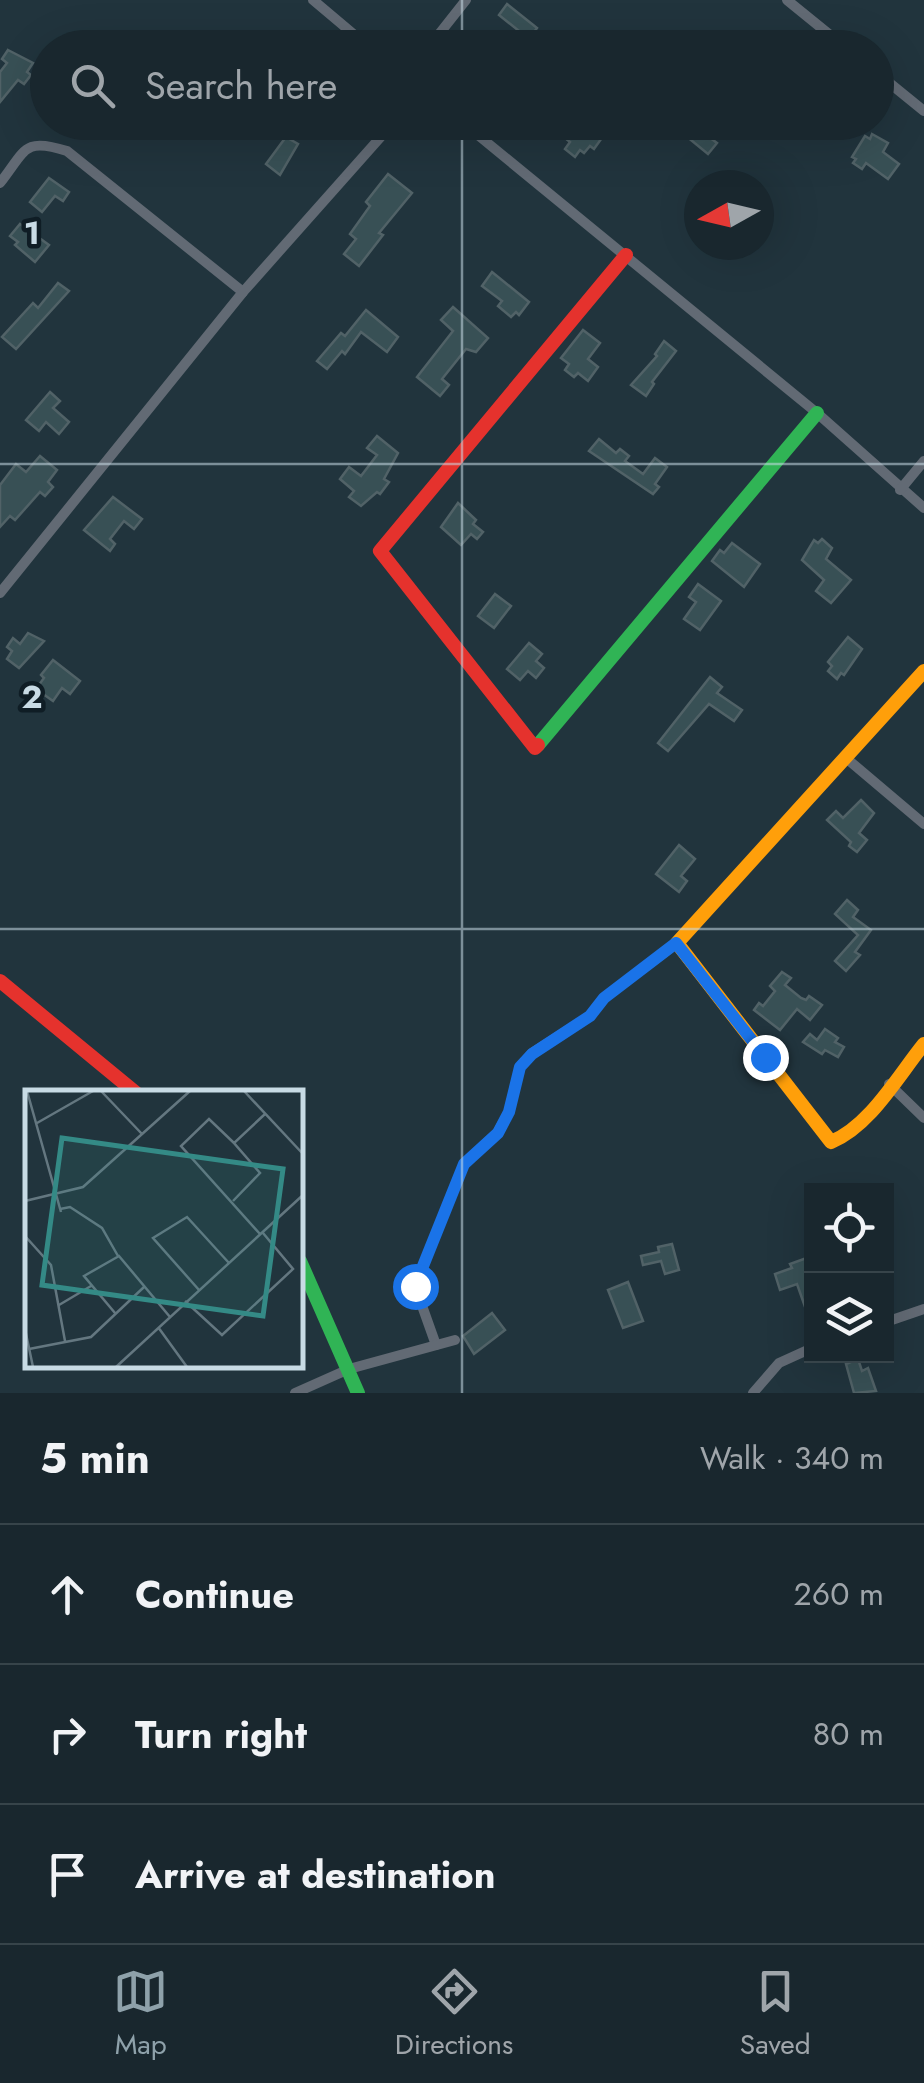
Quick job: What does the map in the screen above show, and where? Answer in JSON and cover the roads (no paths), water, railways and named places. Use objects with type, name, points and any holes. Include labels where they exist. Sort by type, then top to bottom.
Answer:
[{"type":"street","points":[[313,0],[349,30]]},
{"type":"street","points":[[442,30],[466,0]]},
{"type":"street","points":[[786,0],[824,30]]},
{"type":"street","points":[[894,87],[924,111]]},
{"type":"street","points":[[0,593],[243,292],[378,140]]},
{"type":"street","points":[[484,140],[816,413],[924,508]]},
{"type":"street","points":[[0,183],[30,146],[42,143],[67,151],[243,292]]},
{"type":"street","points":[[626,255],[380,551],[535,748],[816,413]]},
{"type":"street","points":[[900,490],[924,461]]},
{"type":"street","points":[[436,1345],[415,1286],[464,1164],[498,1133],[509,1112],[520,1067],[532,1054],[590,1016],[604,998],[676,943],[924,671]]},
{"type":"street","points":[[846,758],[924,824]]},
{"type":"street","points":[[676,943],[831,1142],[840,1141],[854,1128],[924,1044]]},
{"type":"street","points":[[0,982],[132,1090]]},
{"type":"street","points":[[890,1084],[924,1118]]},
{"type":"street","points":[[302,1265],[358,1393]]},
{"type":"street","points":[[894,1319],[924,1309]]},
{"type":"street","points":[[295,1393],[349,1369],[455,1340]]},
{"type":"street","points":[[753,1393],[779,1363],[804,1352]]}]
